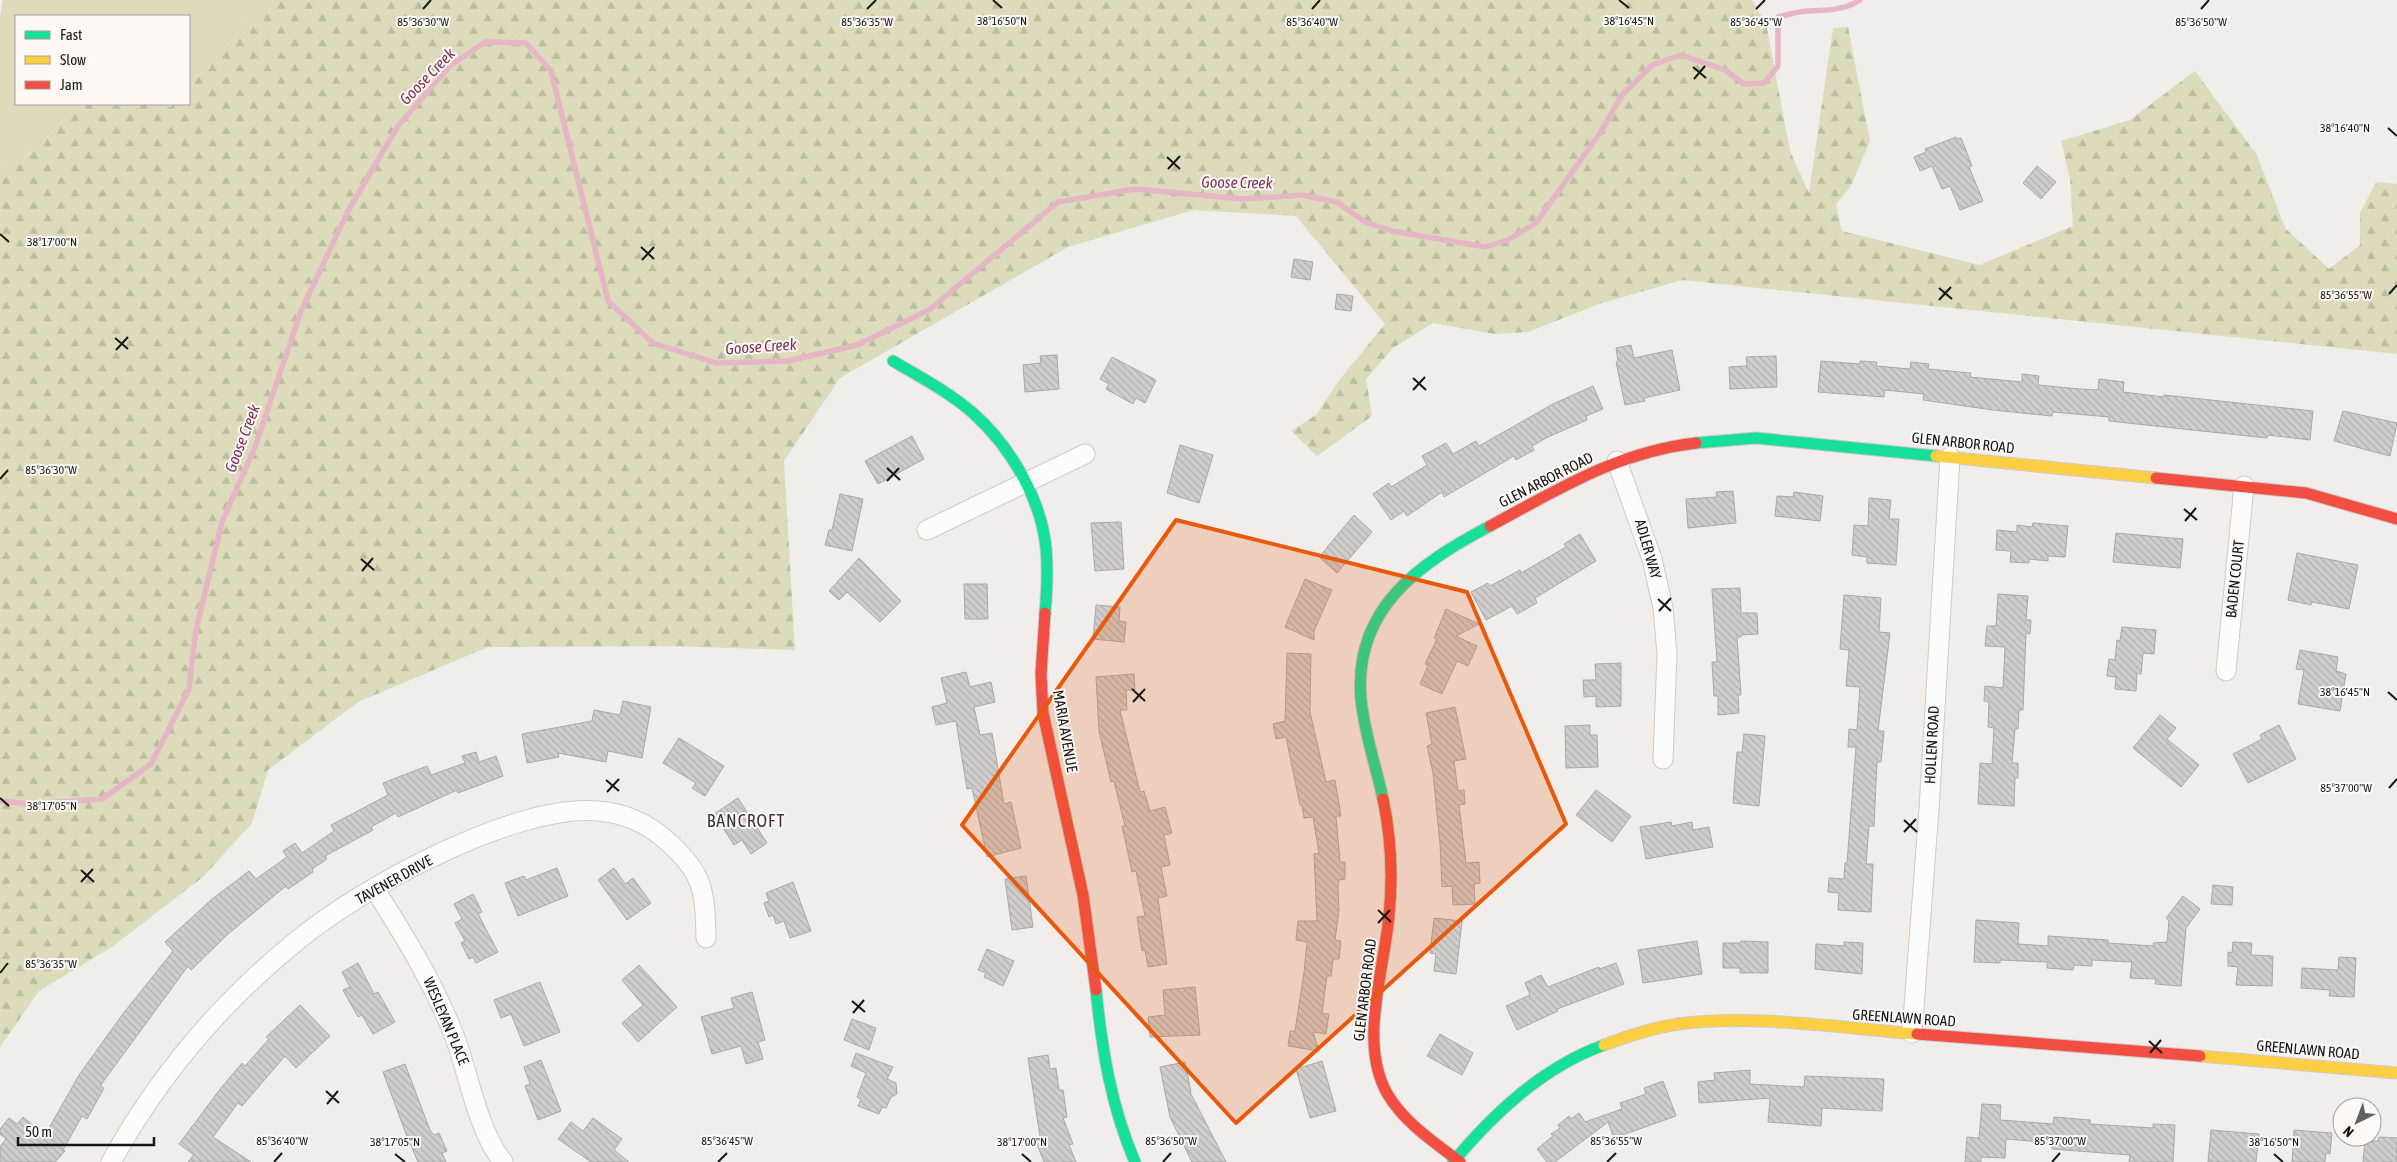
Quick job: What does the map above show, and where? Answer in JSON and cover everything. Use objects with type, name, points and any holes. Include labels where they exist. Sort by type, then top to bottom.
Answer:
[{"type":"street","name":"MARIA AVENUE","points":[[893,361],[949,394],[971,410],[996,436],[1013,458],[1037,509],[1046,548],[1042,693],[1046,728],[1073,843],[1089,928],[1102,1045],[1113,1101],[1135,1162]]},
{"type":"street","name":"GLEN ARBOR ROAD","points":[[1456,1161],[1395,1107],[1381,1083],[1373,1049],[1372,1034],[1387,943],[1391,889],[1390,841],[1362,706],[1361,678],[1365,650],[1370,634],[1385,605],[1394,591],[1419,567],[1444,551],[1589,472],[1662,447],[1702,440],[1756,438],[2306,493],[2397,519]]},
{"type":"street","points":[[927,530],[1085,454]]},
{"type":"street","name":"HOLLEN ROAD","points":[[1912,1033],[1929,809],[1950,457]]},
{"type":"street","name":"ADLER WAY","points":[[1618,461],[1652,559],[1663,608],[1667,672],[1663,759]]},
{"type":"street","name":"BADEN COURT","points":[[2226,671],[2244,486]]},
{"type":"street","name":"TAVENER DRIVE","points":[[111,1162],[150,1096],[189,1045],[243,987],[300,938],[374,888],[452,848],[509,826],[563,812],[584,810],[625,816],[652,829],[680,852],[690,864],[702,885],[706,900],[706,938]]},
{"type":"street","name":"WESLEYAN PLACE","points":[[374,888],[424,971],[453,1034],[488,1136],[503,1162]]},
{"type":"street","name":"GREENLAWN ROAD","points":[[1456,1161],[1492,1117],[1536,1082],[1574,1058],[1618,1039],[1661,1027],[1706,1021],[1746,1021],[1912,1033],[2397,1073]]},
{"type":"highlighted area","points":[[1176,520],[1467,592],[1566,824],[1236,1123],[962,825]]},
{"type":"green space","points":[[3,0],[268,0],[190,86],[190,15],[15,15],[15,105],[76,105],[42,144],[0,172],[0,17]]},
{"type":"green space","points":[[268,0],[1752,0],[1766,23],[1790,151],[1809,193],[1833,28],[1848,27],[1870,141],[1851,186],[1836,204],[1842,231],[1979,265],[2073,226],[2070,179],[2061,141],[2130,120],[2195,71],[2257,155],[2285,228],[2329,269],[2360,245],[2360,213],[2376,182],[2397,184],[2397,354],[1682,280],[1599,304],[1528,332],[1494,334],[1433,323],[1393,348],[1366,379],[1372,416],[1317,456],[1291,431],[1316,415],[1338,382],[1385,324],[1296,216],[1193,210],[1068,247],[840,378],[784,461],[795,650],[667,646],[488,647],[358,702],[268,770],[252,823],[203,877],[113,946],[39,991],[0,1047],[0,172],[42,144],[76,105],[167,105],[170,107],[173,105],[190,105],[190,86]]},
{"type":"building","points":[[1956,137],[1957,139],[1961,138],[1972,166],[1969,167],[1983,201],[1960,210],[1950,186],[1942,189],[1932,166],[1920,171],[1914,157],[1926,152],[1925,149]]},
{"type":"building","points":[[2037,166],[2056,182],[2041,199],[2023,183]]},
{"type":"building","points":[[1294,259],[1313,262],[1310,280],[1291,277]]},
{"type":"building","points":[[1337,294],[1353,296],[1351,311],[1335,309]]},
{"type":"building","points":[[1631,345],[1634,358],[1672,350],[1680,390],[1644,398],[1645,401],[1625,405],[1616,362],[1618,362],[1616,348]]},
{"type":"building","points":[[1057,355],[1059,389],[1025,392],[1023,365],[1041,363],[1040,356]]},
{"type":"building","points":[[1776,356],[1777,387],[1730,389],[1729,367],[1747,366],[1746,357]]},
{"type":"building","points":[[1112,357],[1156,380],[1145,403],[1136,398],[1133,404],[1106,389],[1109,384],[1100,379]]},
{"type":"building","points":[[1821,361],[1860,364],[1860,361],[1877,362],[1876,366],[1910,369],[1911,362],[1929,364],[1928,369],[1971,373],[1970,377],[2022,382],[2022,374],[2039,376],[2038,385],[2080,389],[2098,390],[2099,379],[2124,382],[2123,392],[2313,411],[2310,440],[2268,435],[2267,438],[2109,421],[2109,417],[2053,412],[2052,416],[1993,410],[1923,400],[1924,394],[1885,390],[1884,397],[1818,392]]},
{"type":"building","points":[[1593,386],[1603,409],[1586,416],[1587,420],[1532,446],[1534,450],[1516,460],[1514,456],[1444,497],[1442,492],[1407,516],[1404,511],[1391,520],[1373,494],[1389,483],[1391,487],[1427,465],[1422,456],[1446,443],[1453,454],[1476,441],[1479,446],[1553,404]]},
{"type":"building","points":[[2343,411],[2397,423],[2390,456],[2334,441]]},
{"type":"building","points":[[912,436],[924,459],[878,484],[865,461]]},
{"type":"building","points":[[1180,445],[1213,455],[1199,503],[1167,493]]},
{"type":"building","points":[[1733,491],[1736,523],[1688,528],[1686,499],[1717,497],[1716,492]]},
{"type":"building","points":[[1794,492],[1823,496],[1820,521],[1775,516],[1777,496],[1793,497]]},
{"type":"building","points":[[840,494],[863,499],[852,551],[825,545],[829,530],[832,530]]},
{"type":"building","points":[[1869,498],[1891,500],[1889,519],[1899,519],[1896,565],[1867,563],[1867,557],[1852,555],[1854,525],[1868,526]]},
{"type":"building","points":[[1354,515],[1372,532],[1337,573],[1319,557]]},
{"type":"building","points":[[1121,522],[1124,569],[1095,571],[1091,523]]},
{"type":"building","points":[[2033,523],[2068,526],[2065,557],[2048,556],[2048,561],[2029,559],[2029,563],[2010,562],[2011,551],[1996,550],[1997,530],[2017,532],[2017,525],[2032,527]]},
{"type":"building","points":[[2116,533],[2183,539],[2180,568],[2113,562]]},
{"type":"building","points":[[1580,534],[1596,561],[1535,598],[1537,603],[1517,614],[1512,606],[1486,620],[1471,592],[1488,583],[1490,586],[1520,570],[1521,573],[1566,547],[1564,544]]},
{"type":"building","points":[[2297,553],[2358,565],[2349,609],[2312,602],[2311,605],[2288,600]]},
{"type":"building","points":[[859,558],[901,601],[880,622],[847,592],[839,600],[829,591]]},
{"type":"building","points":[[1305,579],[1332,590],[1314,631],[1314,640],[1285,627]]},
{"type":"building","points":[[964,584],[987,584],[988,619],[965,619]]},
{"type":"building","points":[[1740,588],[1741,613],[1757,613],[1758,634],[1737,637],[1741,695],[1738,695],[1739,713],[1718,715],[1718,696],[1714,696],[1712,662],[1717,662],[1712,589]]},
{"type":"building","points":[[1998,594],[2028,596],[2026,620],[2031,620],[2030,634],[2026,633],[2023,710],[2019,710],[2018,729],[2015,729],[2012,763],[2018,763],[2018,778],[2015,778],[2014,806],[1978,804],[1980,763],[1992,764],[1994,728],[1988,727],[1989,702],[1984,701],[1985,686],[2003,688],[2005,647],[1985,646],[1987,626],[1996,626]]},
{"type":"building","points":[[1844,595],[1881,598],[1879,632],[1890,633],[1878,731],[1884,731],[1881,762],[1877,762],[1874,826],[1869,826],[1866,864],[1873,864],[1871,912],[1838,910],[1839,893],[1828,892],[1829,878],[1844,879],[1845,863],[1847,863],[1856,747],[1848,747],[1849,729],[1857,730],[1860,687],[1846,686],[1849,650],[1840,649]]},
{"type":"building","points":[[1096,605],[1120,607],[1119,621],[1126,622],[1124,642],[1093,639]]},
{"type":"building","points":[[1446,609],[1479,624],[1456,636],[1477,646],[1468,666],[1457,661],[1442,694],[1420,684],[1428,665],[1425,664],[1437,639],[1434,638]]},
{"type":"building","points":[[2122,627],[2156,630],[2154,654],[2143,653],[2141,674],[2137,673],[2136,691],[2115,689],[2116,677],[2107,676],[2109,659],[2115,660],[2117,640],[2120,641]]},
{"type":"building","points":[[2300,650],[2338,657],[2336,671],[2346,674],[2340,711],[2298,704],[2304,670],[2296,669]]},
{"type":"building","points":[[1287,653],[1311,654],[1310,712],[1326,782],[1335,780],[1341,816],[1336,816],[1340,862],[1345,862],[1345,879],[1339,880],[1338,887],[1339,910],[1335,940],[1341,941],[1339,959],[1333,959],[1331,976],[1327,976],[1322,1013],[1329,1014],[1326,1034],[1313,1032],[1319,1051],[1288,1046],[1290,1031],[1295,1031],[1307,942],[1296,940],[1298,921],[1317,921],[1314,854],[1319,853],[1313,817],[1304,818],[1302,805],[1300,805],[1286,737],[1276,739],[1273,724],[1285,721]]},
{"type":"building","points":[[1621,663],[1621,706],[1596,707],[1596,696],[1584,697],[1583,680],[1596,680],[1595,664]]},
{"type":"building","points":[[966,672],[970,687],[991,682],[995,702],[974,707],[980,735],[992,733],[1004,804],[1011,802],[1021,848],[987,857],[972,788],[967,789],[956,721],[936,725],[932,707],[947,703],[941,678]]},
{"type":"building","points":[[1134,674],[1135,690],[1126,690],[1127,710],[1120,710],[1140,792],[1144,791],[1150,811],[1165,807],[1172,833],[1164,835],[1170,865],[1161,867],[1167,896],[1158,898],[1167,964],[1148,967],[1145,950],[1142,951],[1137,917],[1145,916],[1136,871],[1132,872],[1122,826],[1125,826],[1114,781],[1111,782],[1099,731],[1096,677]]},
{"type":"building","points":[[623,701],[651,707],[642,758],[608,751],[606,762],[558,753],[559,757],[527,763],[522,734],[592,721],[594,710],[620,715]]},
{"type":"building","points":[[1455,707],[1466,759],[1454,761],[1458,791],[1464,790],[1465,804],[1459,805],[1466,863],[1479,862],[1480,883],[1474,884],[1475,904],[1453,905],[1452,886],[1442,887],[1433,773],[1427,746],[1432,744],[1426,713]]},
{"type":"building","points":[[2160,715],[2176,728],[2167,739],[2199,765],[2181,787],[2133,748]]},
{"type":"building","points":[[1590,725],[1590,735],[1597,735],[1598,767],[1566,768],[1565,726]]},
{"type":"building","points":[[2279,725],[2296,759],[2248,783],[2233,754],[2262,739],[2260,735]]},
{"type":"building","points":[[1744,734],[1765,736],[1759,806],[1733,803],[1737,752],[1742,752]]},
{"type":"building","points":[[679,738],[724,766],[705,796],[692,788],[696,783],[663,763]]},
{"type":"building","points":[[476,752],[479,762],[496,756],[503,776],[458,793],[457,790],[398,817],[396,813],[371,827],[373,830],[325,856],[327,859],[312,869],[313,872],[288,889],[286,886],[228,934],[191,970],[188,966],[100,1086],[104,1088],[87,1119],[82,1116],[63,1150],[65,1151],[55,1162],[0,1162],[0,1147],[6,1139],[0,1134],[0,1129],[9,1118],[17,1124],[23,1117],[45,1135],[79,1075],[122,1015],[173,951],[165,942],[211,900],[249,871],[256,879],[287,857],[283,851],[295,843],[302,853],[334,831],[331,825],[388,795],[383,783],[427,766],[431,775],[465,763],[462,756]]},
{"type":"building","points":[[1596,790],[1631,816],[1612,842],[1576,815]]},
{"type":"building","points":[[738,798],[767,843],[751,854],[742,840],[734,845],[714,814]]},
{"type":"building","points":[[1671,822],[1672,826],[1692,822],[1693,830],[1709,827],[1713,847],[1646,859],[1640,827]]},
{"type":"building","points":[[557,868],[568,896],[518,916],[505,883],[524,876],[526,880]]},
{"type":"building","points":[[614,868],[625,884],[633,878],[651,903],[627,920],[598,880]]},
{"type":"building","points":[[1026,876],[1033,927],[1012,930],[1005,879]]},
{"type":"building","points":[[793,882],[811,931],[790,938],[784,921],[776,924],[773,915],[769,917],[764,903],[769,901],[766,893]]},
{"type":"building","points":[[2213,885],[2233,887],[2232,905],[2211,904]]},
{"type":"building","points":[[473,894],[482,912],[478,914],[498,952],[476,963],[473,957],[469,959],[461,943],[465,941],[455,923],[462,919],[454,904]]},
{"type":"building","points":[[2183,896],[2200,909],[2186,928],[2181,986],[2155,984],[2156,979],[2130,978],[2132,962],[2092,960],[2092,966],[2074,965],[2073,970],[2047,968],[2047,962],[2000,960],[2000,963],[1974,962],[1976,920],[2019,923],[2018,944],[2048,946],[2048,936],[2108,940],[2108,943],[2154,946],[2153,943],[2167,942],[2169,921],[2166,918]]},
{"type":"building","points":[[1434,918],[1462,921],[1456,974],[1434,971],[1436,954],[1430,953]]},
{"type":"building","points":[[1697,941],[1702,974],[1643,983],[1638,950]]},
{"type":"building","points":[[1741,941],[1768,942],[1768,973],[1740,973],[1740,968],[1723,968],[1723,943],[1740,943]]},
{"type":"building","points":[[1844,942],[1863,943],[1862,974],[1815,969],[1816,944],[1844,946]]},
{"type":"building","points":[[2233,942],[2252,943],[2251,955],[2273,956],[2272,986],[2236,985],[2238,967],[2228,966],[2228,952],[2232,953]]},
{"type":"building","points":[[987,949],[1014,961],[1003,986],[984,977],[986,973],[978,970]]},
{"type":"building","points":[[2339,957],[2356,958],[2354,997],[2329,996],[2330,990],[2301,988],[2302,968],[2338,970]]},
{"type":"building","points":[[358,963],[374,994],[378,992],[395,1022],[373,1034],[362,1015],[358,1017],[343,990],[350,987],[342,972]]},
{"type":"building","points":[[1616,963],[1624,984],[1557,1009],[1558,1011],[1517,1030],[1506,1006],[1530,995],[1525,983],[1541,975],[1548,987],[1599,967],[1600,969]]},
{"type":"building","points":[[639,965],[677,1007],[638,1042],[622,1023],[643,1005],[622,980]]},
{"type":"building","points":[[540,982],[560,1032],[524,1046],[511,1014],[501,1018],[494,1000]]},
{"type":"building","points":[[1195,987],[1200,1035],[1150,1037],[1148,1017],[1165,1015],[1163,990]]},
{"type":"building","points":[[752,992],[765,1040],[758,1042],[763,1059],[746,1064],[741,1046],[712,1054],[701,1017],[734,1008],[731,998]]},
{"type":"building","points":[[300,1005],[330,1036],[296,1068],[285,1056],[242,1106],[238,1103],[213,1137],[251,1162],[188,1162],[194,1155],[179,1144],[242,1063],[245,1066],[269,1039],[266,1037]]},
{"type":"building","points":[[852,1019],[876,1028],[869,1050],[844,1040]]},
{"type":"building","points":[[1440,1034],[1473,1053],[1462,1075],[1427,1056]]},
{"type":"building","points":[[856,1053],[893,1067],[887,1079],[896,1083],[897,1094],[891,1097],[886,1108],[882,1107],[879,1114],[858,1106],[861,1099],[857,1097],[866,1073],[851,1066]]},
{"type":"building","points":[[1048,1055],[1050,1069],[1056,1068],[1059,1090],[1063,1090],[1067,1117],[1063,1118],[1073,1144],[1069,1145],[1076,1162],[1044,1162],[1037,1144],[1041,1143],[1028,1058]]},
{"type":"building","points":[[541,1060],[561,1111],[538,1120],[525,1086],[530,1084],[524,1067]]},
{"type":"building","points":[[1322,1061],[1336,1111],[1310,1118],[1296,1069]]},
{"type":"building","points":[[1185,1062],[1190,1092],[1226,1162],[1192,1162],[1170,1117],[1160,1067]]},
{"type":"building","points":[[405,1064],[430,1130],[434,1135],[439,1133],[447,1151],[442,1153],[446,1162],[418,1162],[406,1134],[383,1072]]},
{"type":"building","points":[[1750,1070],[1750,1084],[1804,1087],[1805,1076],[1884,1079],[1882,1111],[1822,1108],[1821,1126],[1768,1122],[1770,1098],[1699,1103],[1698,1082],[1715,1080],[1714,1073]]},
{"type":"building","points":[[1663,1081],[1676,1116],[1614,1138],[1608,1122],[1555,1162],[1547,1162],[1537,1149],[1553,1136],[1551,1134],[1560,1128],[1558,1125],[1569,1116],[1571,1119],[1579,1113],[1585,1122],[1622,1109],[1620,1103],[1646,1094],[1644,1088]]},
{"type":"building","points":[[1982,1104],[2001,1105],[2000,1120],[2053,1124],[2054,1117],[2090,1120],[2090,1124],[2153,1128],[2153,1124],[2175,1125],[2173,1162],[2129,1162],[2130,1155],[2052,1149],[2052,1143],[2006,1139],[2005,1158],[1981,1157],[1981,1162],[1965,1162],[1967,1137],[1979,1138]]},
{"type":"building","points":[[593,1118],[622,1139],[614,1150],[629,1162],[591,1162],[558,1139],[571,1122],[583,1131]]},
{"type":"building","points":[[2211,1130],[2259,1134],[2256,1162],[2208,1162]]},
{"type":"building","points":[[2294,1130],[2332,1133],[2330,1154],[2326,1153],[2325,1162],[2292,1162]]},
{"type":"building","points":[[2382,1137],[2397,1138],[2397,1162],[2363,1162],[2364,1147],[2382,1147]]},
{"type":"waterway","name":"Goose Creek","points":[[0,801],[30,804],[102,799],[151,764],[189,689],[196,630],[222,522],[255,447],[301,311],[348,211],[398,126],[450,66],[485,42],[526,43],[551,71],[608,301],[653,343],[716,363],[788,361],[857,345],[929,310],[1058,202],[1135,189],[1243,199],[1302,195],[1337,202],[1365,222],[1392,231],[1486,247],[1508,240],[1536,223],[1600,133],[1622,95],[1652,65],[1681,55],[1725,70],[1744,84],[1764,83],[1778,66],[1778,17],[1803,11],[1841,8],[1860,0]]},
{"type":"traffic: fast","points":[[893,361],[964,405],[987,426],[1011,457],[1030,492],[1038,510],[1043,529],[1047,564],[1045,613]]},
{"type":"traffic: fast","points":[[1696,443],[1756,438],[1936,456]]},
{"type":"traffic: fast","points":[[1383,799],[1367,736],[1361,699],[1361,667],[1368,639],[1380,614],[1396,592],[1416,573],[1464,540],[1490,526]]},
{"type":"traffic: fast","points":[[1096,990],[1109,1078],[1120,1120],[1135,1162]]},
{"type":"traffic: fast","points":[[1453,1162],[1485,1126],[1521,1093],[1560,1066],[1604,1045]]},
{"type":"traffic: slow","points":[[1936,456],[2156,478]]},
{"type":"traffic: slow","points":[[1604,1045],[1631,1035],[1659,1028],[1706,1021],[1766,1021],[1917,1034]]},
{"type":"traffic: slow","points":[[2200,1056],[2397,1073]]},
{"type":"traffic: jam","points":[[1490,526],[1565,486],[1614,463],[1667,448],[1696,443]]},
{"type":"traffic: jam","points":[[2156,478],[2306,493],[2397,519]]},
{"type":"traffic: jam","points":[[1045,613],[1041,674],[1043,713],[1083,895],[1096,990]]},
{"type":"traffic: jam","points":[[1383,799],[1389,842],[1391,887],[1389,916],[1375,1007],[1375,1053],[1379,1075],[1388,1095],[1411,1123],[1460,1162]]},
{"type":"traffic: jam","points":[[1917,1034],[2200,1056]]},
{"type":"district","name":"BANCROFT","points":[[746,821]]}]
